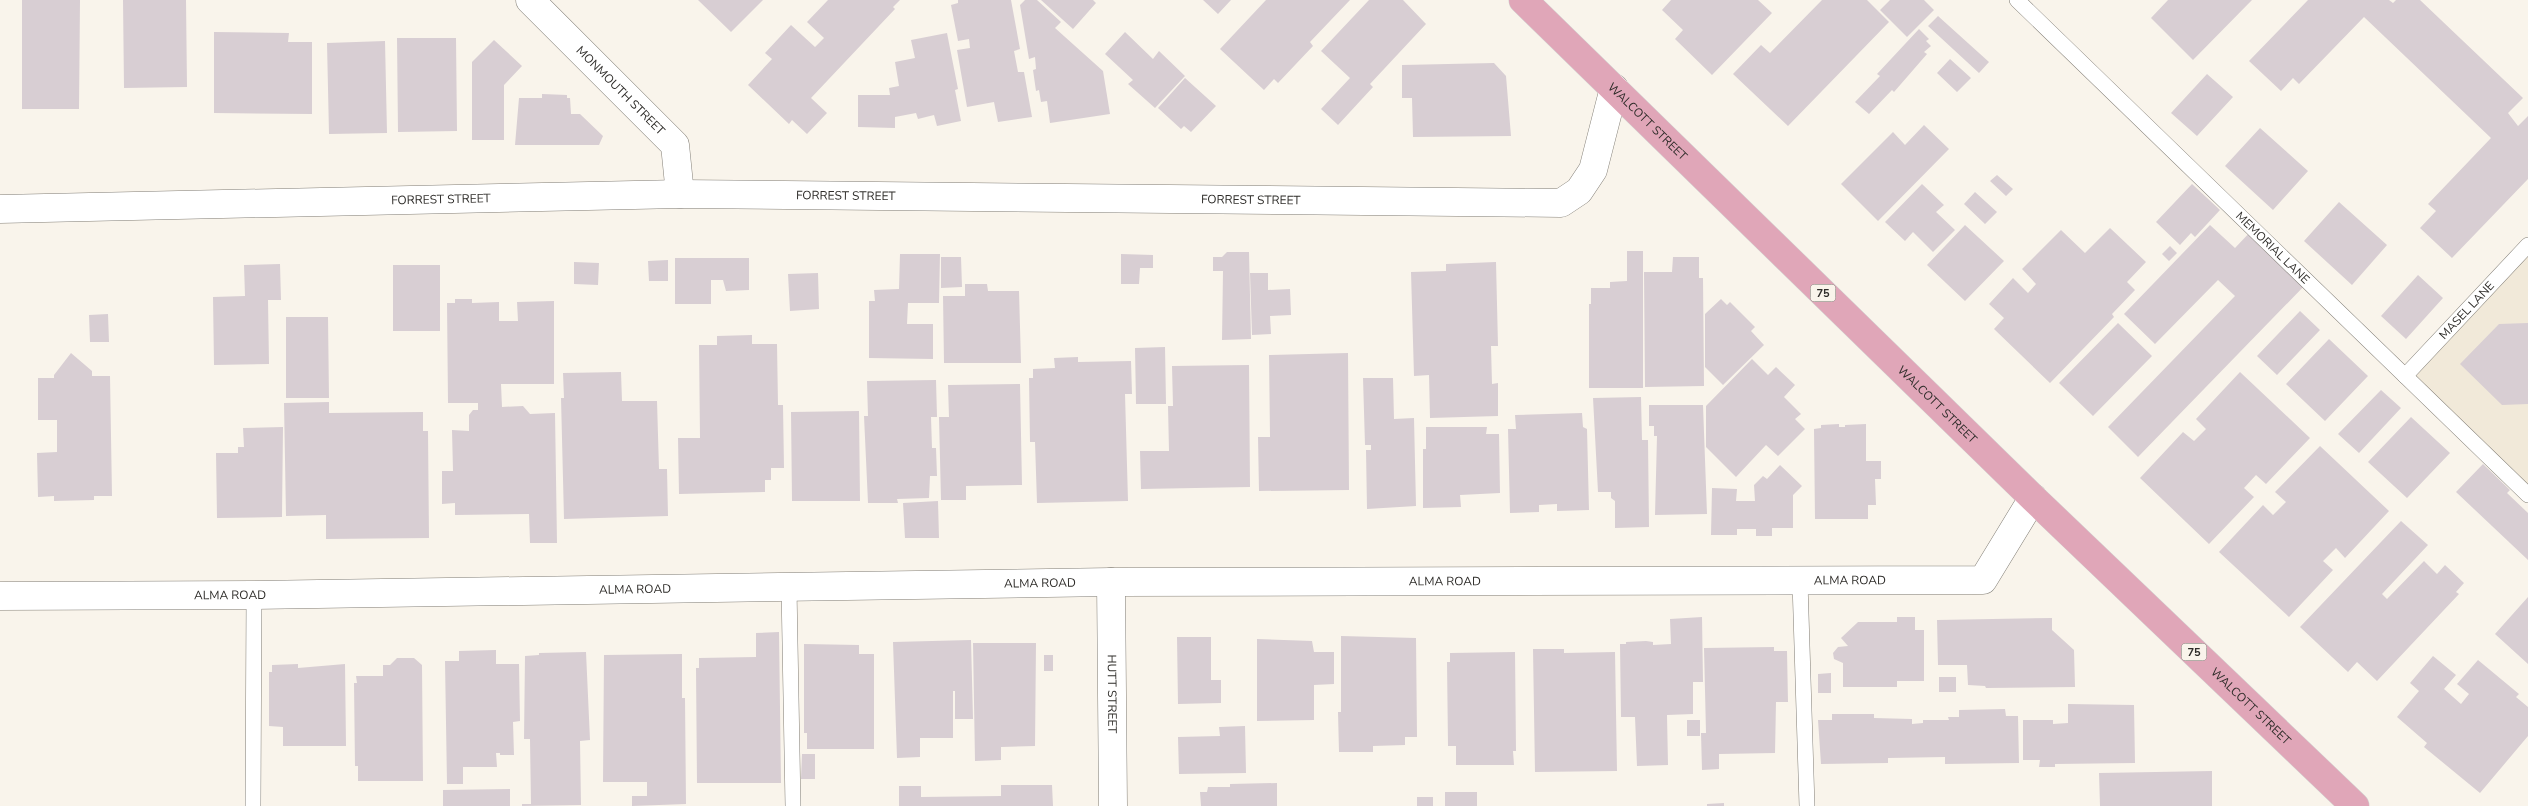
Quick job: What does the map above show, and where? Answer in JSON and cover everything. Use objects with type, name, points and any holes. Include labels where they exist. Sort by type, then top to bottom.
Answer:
[{"type":"main road","name":"WALCOTT STREET","points":[[1524,0],[2033,498],[2355,806]]},
{"type":"street","name":"MONMOUTH STREET","points":[[530,0],[675,144],[680,194]]},
{"type":"street","name":"FORREST STREET","points":[[0,209],[680,194],[1561,203],[1580,191],[1592,170],[1614,88]]},
{"type":"street","name":"ALMA ROAD","points":[[0,596],[254,595],[1111,582],[1800,582],[1983,580],[2033,498]]},
{"type":"street","name":"HUTT STREET","points":[[1111,582],[1113,806]]},
{"type":"lane","name":"MEMORIAL LANE","points":[[2017,0],[2528,495]]},
{"type":"lane","name":"MASEL LANE","points":[[2405,376],[2528,245]]},
{"type":"lane","points":[[1800,582],[1807,806]]},
{"type":"lane","points":[[789,588],[793,806]]},
{"type":"lane","points":[[254,595],[254,806]]},
{"type":"shaded area","points":[[2528,245],[2528,495],[2405,376]]},
{"type":"building","points":[[22,0],[80,0],[79,109],[22,109]]},
{"type":"building","points":[[123,0],[186,0],[187,87],[124,88]]},
{"type":"building","points":[[698,0],[763,0],[731,32]]},
{"type":"building","points":[[828,0],[900,0],[893,7],[895,9],[811,98],[827,113],[807,134],[792,120],[789,124],[748,85],[772,59],[765,53],[791,25],[815,47],[824,38],[807,22]]},
{"type":"building","points":[[958,0],[1011,0],[1020,49],[1014,51],[1018,72],[1024,72],[1032,117],[998,122],[994,102],[967,107],[957,50],[970,48],[969,39],[958,41],[951,5],[958,3]]},
{"type":"building","points":[[1025,0],[1037,0],[1061,22],[1055,28],[1103,71],[1110,114],[1050,123],[1047,101],[1041,102],[1039,90],[1036,91],[1033,70],[1036,69],[1035,57],[1029,59],[1020,5]]},
{"type":"building","points":[[1041,0],[1093,0],[1096,3],[1073,29]]},
{"type":"building","points":[[1203,0],[1231,0],[1218,14]]},
{"type":"building","points":[[1266,0],[1350,0],[1310,42],[1313,46],[1278,83],[1274,79],[1264,90],[1220,49]]},
{"type":"building","points":[[1369,0],[1403,0],[1426,24],[1370,84],[1373,87],[1338,125],[1321,109],[1350,78],[1321,51]]},
{"type":"building","points":[[1671,0],[1758,0],[1772,13],[1712,75],[1675,39],[1683,30],[1662,10]]},
{"type":"building","points":[[1822,0],[1867,0],[1889,22],[1788,126],[1733,74],[1761,45],[1770,53]]},
{"type":"building","points":[[1890,0],[1924,0],[1934,10],[1907,37],[1880,10]]},
{"type":"building","points":[[2168,0],[2252,0],[2193,60],[2151,18]]},
{"type":"building","points":[[2308,0],[2389,0],[2393,3],[2396,0],[2420,0],[2523,98],[2508,113],[2518,126],[2528,116],[2528,179],[2452,258],[2420,228],[2436,211],[2428,204],[2491,138],[2364,17],[2299,84],[2293,78],[2281,91],[2249,61]]},
{"type":"building","points":[[1938,16],[1989,62],[1979,73],[1928,26]]},
{"type":"building","points":[[1919,29],[1929,39],[1926,41],[1931,46],[1924,52],[1927,54],[1894,92],[1892,90],[1869,114],[1855,102],[1880,76],[1877,74]]},
{"type":"building","points":[[214,32],[289,33],[288,42],[312,42],[312,114],[214,113]]},
{"type":"building","points":[[1125,32],[1153,59],[1159,51],[1185,76],[1155,108],[1128,84],[1133,80],[1105,54]]},
{"type":"building","points":[[947,33],[958,89],[955,90],[961,121],[937,126],[934,115],[918,119],[916,113],[895,117],[895,128],[858,127],[858,95],[890,95],[889,88],[899,86],[895,62],[915,58],[911,40]]},
{"type":"building","points":[[397,38],[456,38],[457,131],[398,132]]},
{"type":"building","points":[[494,40],[522,66],[504,85],[504,140],[472,140],[472,62]]},
{"type":"building","points":[[385,41],[387,133],[329,134],[327,43]]},
{"type":"building","points":[[1950,59],[1971,78],[1957,92],[1937,73]]},
{"type":"building","points":[[1494,63],[1506,76],[1511,136],[1413,137],[1412,98],[1402,98],[1402,65]]},
{"type":"building","points":[[2207,74],[2233,97],[2197,136],[2171,113]]},
{"type":"building","points":[[1185,78],[1216,106],[1191,132],[1184,126],[1181,129],[1158,108]]},
{"type":"building","points":[[542,94],[567,95],[567,98],[570,98],[571,114],[580,114],[603,136],[599,145],[515,145],[519,98],[542,98]]},
{"type":"building","points":[[1924,125],[1949,149],[1878,221],[1841,184],[1893,132],[1905,145]]},
{"type":"building","points":[[2260,128],[2308,171],[2273,210],[2225,166]]},
{"type":"building","points":[[1997,175],[2013,189],[2006,196],[1990,181]]},
{"type":"building","points":[[1922,184],[1944,205],[1936,212],[1955,230],[1933,252],[1913,232],[1905,241],[1885,222]]},
{"type":"building","points":[[2192,184],[2220,210],[2195,237],[2191,233],[2180,245],[2156,222]]},
{"type":"building","points":[[1975,192],[1997,212],[1985,224],[1964,204]]},
{"type":"building","points":[[2339,202],[2387,245],[2352,285],[2304,241]]},
{"type":"building","points":[[1965,225],[2004,261],[1965,301],[1927,265]]},
{"type":"building","points":[[2210,225],[2235,248],[2253,229],[2308,282],[2138,457],[2108,427],[2235,296],[2218,280],[2155,344],[2124,314]]},
{"type":"building","points":[[2110,228],[2146,262],[2127,282],[2135,290],[2112,314],[2114,317],[2050,383],[1994,329],[2004,318],[1989,304],[2013,278],[2028,293],[2036,284],[2022,269],[2061,230],[2085,253]]},
{"type":"building","points":[[2170,246],[2177,253],[2169,261],[2162,254]]},
{"type":"building","points":[[1627,251],[1643,251],[1643,388],[1589,388],[1589,304],[1591,304],[1591,288],[1610,288],[1610,282],[1627,281]]},
{"type":"building","points":[[1227,252],[1249,252],[1251,339],[1222,340],[1223,271],[1213,271],[1213,257],[1222,257]]},
{"type":"building","points":[[900,254],[940,254],[939,303],[908,303],[907,324],[933,324],[933,359],[869,358],[869,301],[875,301],[874,290],[899,289]]},
{"type":"building","points":[[1121,254],[1153,255],[1153,268],[1140,268],[1139,284],[1121,284]]},
{"type":"building","points":[[941,257],[961,257],[962,287],[941,288]]},
{"type":"building","points":[[1673,257],[1699,257],[1699,278],[1703,278],[1704,386],[1645,387],[1644,272],[1672,272]]},
{"type":"building","points":[[675,258],[749,258],[749,290],[726,291],[723,280],[711,280],[711,304],[675,304]]},
{"type":"building","points":[[668,260],[668,281],[649,281],[648,261]]},
{"type":"building","points":[[574,262],[599,263],[598,285],[574,284]]},
{"type":"building","points":[[1496,262],[1498,346],[1491,346],[1492,384],[1498,383],[1498,416],[1430,418],[1429,375],[1414,376],[1411,272],[1446,271],[1446,264]]},
{"type":"building","points":[[280,264],[281,300],[268,300],[269,364],[214,365],[213,297],[245,296],[244,265]]},
{"type":"building","points":[[393,265],[440,265],[440,331],[393,331]]},
{"type":"building","points":[[818,273],[819,309],[790,311],[788,274]]},
{"type":"building","points":[[1250,273],[1268,273],[1268,290],[1290,289],[1291,315],[1270,316],[1271,334],[1252,335]]},
{"type":"building","points":[[2418,275],[2443,298],[2406,339],[2381,316]]},
{"type":"building","points":[[965,284],[987,284],[988,291],[1019,291],[1021,363],[944,363],[943,296],[965,296]]},
{"type":"building","points":[[455,299],[472,299],[472,303],[499,302],[499,321],[518,321],[517,302],[554,301],[554,384],[501,384],[502,407],[523,406],[530,414],[555,413],[557,543],[530,543],[529,514],[455,515],[455,503],[442,504],[442,471],[453,471],[452,430],[469,431],[469,415],[473,410],[478,410],[478,403],[448,403],[447,303],[455,303]]},
{"type":"building","points":[[1721,299],[1727,305],[1730,302],[1755,327],[1751,331],[1764,345],[1723,385],[1705,367],[1705,314]]},
{"type":"building","points":[[2300,311],[2320,330],[2277,375],[2257,356]]},
{"type":"building","points":[[108,314],[109,342],[90,342],[89,315]]},
{"type":"building","points":[[286,317],[328,317],[329,398],[286,398]]},
{"type":"building","points":[[2118,323],[2152,356],[2093,416],[2059,383]]},
{"type":"building","points":[[2528,323],[2528,404],[2502,405],[2460,364],[2499,324]]},
{"type":"building","points":[[752,335],[752,344],[777,344],[778,405],[783,405],[784,468],[771,468],[771,480],[765,480],[765,492],[679,494],[678,438],[700,438],[699,345],[717,345],[717,336]]},
{"type":"building","points":[[2329,339],[2368,376],[2325,421],[2286,384]]},
{"type":"building","points":[[1165,347],[1166,404],[1136,404],[1135,348]]},
{"type":"building","points":[[71,353],[92,371],[92,376],[110,376],[112,496],[94,496],[94,500],[54,501],[54,496],[38,497],[37,453],[57,452],[57,420],[38,420],[38,378],[54,378],[54,375]]},
{"type":"building","points":[[1348,353],[1349,490],[1259,491],[1258,437],[1270,437],[1269,355]]},
{"type":"building","points":[[1078,357],[1078,362],[1131,361],[1132,394],[1125,394],[1128,501],[1037,503],[1035,442],[1030,442],[1029,378],[1033,378],[1033,369],[1055,368],[1054,358]]},
{"type":"building","points":[[1752,359],[1768,375],[1776,367],[1795,385],[1784,397],[1801,414],[1795,419],[1805,429],[1778,456],[1766,445],[1736,477],[1706,447],[1706,406]]},
{"type":"building","points":[[1249,365],[1250,487],[1141,489],[1140,451],[1169,451],[1168,406],[1173,406],[1172,366]]},
{"type":"building","points":[[621,372],[622,401],[657,401],[659,469],[667,469],[668,516],[564,519],[561,398],[564,398],[563,373]]},
{"type":"building","points":[[2240,372],[2310,438],[2266,484],[2256,475],[2244,488],[2254,497],[2209,544],[2140,478],[2183,432],[2194,441],[2206,429],[2196,419]]},
{"type":"building","points":[[1363,378],[1393,378],[1394,419],[1414,418],[1416,506],[1367,509],[1366,450],[1371,450],[1371,445],[1365,445]]},
{"type":"building","points":[[936,380],[937,417],[931,417],[932,448],[936,448],[937,476],[930,476],[929,498],[897,499],[898,503],[868,503],[864,416],[868,416],[867,381]]},
{"type":"building","points":[[1020,384],[1022,485],[966,486],[966,500],[941,500],[939,417],[949,417],[948,385]]},
{"type":"building","points":[[2381,390],[2401,408],[2359,453],[2338,434]]},
{"type":"building","points":[[1641,397],[1642,440],[1648,440],[1649,527],[1615,528],[1615,501],[1611,498],[1611,492],[1598,492],[1593,398]]},
{"type":"building","points":[[329,402],[329,413],[423,412],[423,431],[428,431],[429,538],[326,539],[326,515],[286,516],[284,403]]},
{"type":"building","points":[[1649,405],[1703,405],[1707,514],[1655,515],[1657,436],[1654,436],[1654,426],[1649,426]]},
{"type":"building","points":[[859,411],[860,501],[792,501],[791,412]]},
{"type":"building","points":[[1582,413],[1583,427],[1587,429],[1589,510],[1557,511],[1557,504],[1539,505],[1539,512],[1510,513],[1508,429],[1516,429],[1515,415]]},
{"type":"building","points":[[2411,417],[2450,453],[2407,498],[2368,462]]},
{"type":"building","points":[[1839,424],[1839,427],[1845,427],[1845,425],[1866,424],[1866,461],[1881,461],[1881,479],[1875,479],[1876,505],[1868,505],[1868,519],[1815,519],[1814,429],[1821,428],[1821,425]]},
{"type":"building","points":[[283,427],[282,517],[217,518],[216,453],[238,453],[238,447],[244,447],[243,428]]},
{"type":"building","points":[[1426,427],[1487,427],[1486,434],[1499,434],[1500,493],[1460,495],[1461,507],[1423,508],[1423,449],[1426,449]]},
{"type":"building","points":[[2320,446],[2389,511],[2345,558],[2336,548],[2323,561],[2333,570],[2289,617],[2219,552],[2263,505],[2273,515],[2286,502],[2275,492]]},
{"type":"building","points":[[2483,464],[2510,490],[2507,493],[2528,513],[2528,560],[2456,492]]},
{"type":"building","points":[[1780,465],[1802,486],[1793,495],[1793,528],[1772,528],[1772,536],[1756,536],[1756,529],[1737,529],[1737,535],[1711,535],[1712,488],[1737,489],[1736,501],[1755,501],[1754,485],[1763,476],[1767,479]]},
{"type":"building","points":[[938,501],[939,538],[905,538],[903,503]]},
{"type":"building","points":[[2401,521],[2428,545],[2382,594],[2387,599],[2424,561],[2437,574],[2445,565],[2464,583],[2456,592],[2459,594],[2377,681],[2357,662],[2348,672],[2300,627]]},
{"type":"building","points":[[2528,597],[2528,664],[2495,634]]},
{"type":"building","points":[[1702,617],[1703,682],[1693,682],[1693,714],[1667,715],[1668,765],[1637,766],[1635,717],[1621,717],[1620,644],[1646,641],[1653,642],[1653,645],[1671,644],[1670,619]]},
{"type":"building","points":[[1897,617],[1915,617],[1915,630],[1924,630],[1924,681],[1897,681],[1897,687],[1843,687],[1843,663],[1834,659],[1833,653],[1838,647],[1848,646],[1841,638],[1858,622],[1897,622]]},
{"type":"building","points":[[2052,618],[2052,630],[2074,650],[2075,687],[1986,688],[1985,686],[1968,685],[1967,665],[1938,665],[1937,620]]},
{"type":"building","points":[[779,632],[781,783],[697,783],[696,668],[699,668],[699,658],[756,657],[756,633]]},
{"type":"building","points":[[1341,636],[1416,638],[1417,737],[1405,737],[1405,745],[1373,746],[1373,752],[1339,752],[1338,712],[1341,712]]},
{"type":"building","points":[[1177,637],[1211,637],[1211,680],[1221,680],[1221,703],[1178,704]]},
{"type":"building","points":[[1257,639],[1312,641],[1314,652],[1334,652],[1334,684],[1314,685],[1314,720],[1257,721]]},
{"type":"building","points":[[971,640],[973,719],[955,719],[955,691],[953,691],[953,738],[920,738],[920,757],[897,758],[893,642]]},
{"type":"building","points":[[973,643],[1036,643],[1035,746],[1001,747],[1001,760],[975,761]]},
{"type":"building","points":[[804,644],[859,645],[859,654],[874,654],[874,749],[807,749],[807,733],[804,733]]},
{"type":"building","points":[[1774,647],[1774,651],[1787,651],[1788,702],[1776,702],[1775,753],[1719,754],[1719,769],[1702,770],[1701,733],[1706,733],[1704,648]]},
{"type":"building","points":[[1533,649],[1564,649],[1564,653],[1615,652],[1617,771],[1535,772]]},
{"type":"building","points":[[496,650],[496,664],[519,664],[520,721],[513,722],[514,755],[500,755],[500,753],[496,753],[497,767],[463,767],[463,784],[447,784],[445,661],[459,661],[459,651]]},
{"type":"building","points":[[586,652],[590,740],[580,741],[581,805],[522,806],[522,804],[531,804],[530,739],[524,739],[525,656],[539,655],[539,653]]},
{"type":"building","points":[[1515,652],[1516,751],[1513,751],[1514,765],[1456,765],[1456,746],[1448,746],[1447,662],[1450,662],[1450,653]]},
{"type":"building","points":[[682,654],[682,698],[685,698],[686,804],[632,806],[632,796],[647,796],[647,782],[603,782],[604,655]]},
{"type":"building","points":[[1044,655],[1053,655],[1053,671],[1044,671]]},
{"type":"building","points":[[2433,656],[2456,675],[2444,689],[2461,704],[2469,694],[2457,684],[2478,660],[2519,694],[2516,697],[2528,707],[2528,736],[2480,793],[2424,747],[2427,743],[2397,717],[2419,691],[2410,683]]},
{"type":"building","points":[[397,658],[414,658],[422,665],[423,781],[358,781],[358,766],[355,766],[354,683],[357,683],[356,676],[383,676],[383,665],[390,665]]},
{"type":"building","points":[[298,664],[298,668],[345,664],[346,746],[283,746],[283,727],[269,726],[269,672],[272,672],[272,665]]},
{"type":"building","points":[[1831,673],[1831,693],[1818,693],[1818,674]]},
{"type":"building","points":[[1939,677],[1956,677],[1956,692],[1939,692]]},
{"type":"building","points":[[2068,704],[2134,705],[2135,763],[2055,764],[2055,767],[2039,767],[2040,760],[2023,760],[2023,720],[2053,720],[2053,724],[2068,723]]},
{"type":"building","points":[[2005,709],[2006,716],[2018,716],[2019,763],[1945,764],[1945,757],[1888,758],[1888,763],[1821,764],[1818,720],[1832,720],[1832,714],[1874,714],[1874,718],[1912,719],[1912,724],[1923,723],[1923,720],[1949,720],[1948,717],[1959,717],[1959,710]]},
{"type":"building","points":[[1687,720],[1700,720],[1700,736],[1687,736]]},
{"type":"building","points":[[1245,726],[1246,773],[1179,774],[1178,737],[1220,736],[1219,727]]},
{"type":"building","points":[[802,754],[815,754],[815,779],[801,779]]},
{"type":"building","points":[[2212,771],[2212,806],[2100,806],[2099,773]]},
{"type":"building","points":[[1277,783],[1277,806],[1201,806],[1200,792],[1207,792],[1208,787],[1230,787],[1230,784]]},
{"type":"building","points":[[1001,785],[1052,785],[1053,806],[899,806],[899,786],[921,786],[921,797],[1001,796]]},
{"type":"building","points":[[510,789],[510,806],[443,806],[443,790]]},
{"type":"building","points":[[1445,792],[1477,792],[1477,806],[1445,806]]},
{"type":"building","points":[[1417,797],[1433,797],[1433,806],[1417,806]]},
{"type":"building","points":[[1724,803],[1724,806],[1707,806],[1707,804]]}]
